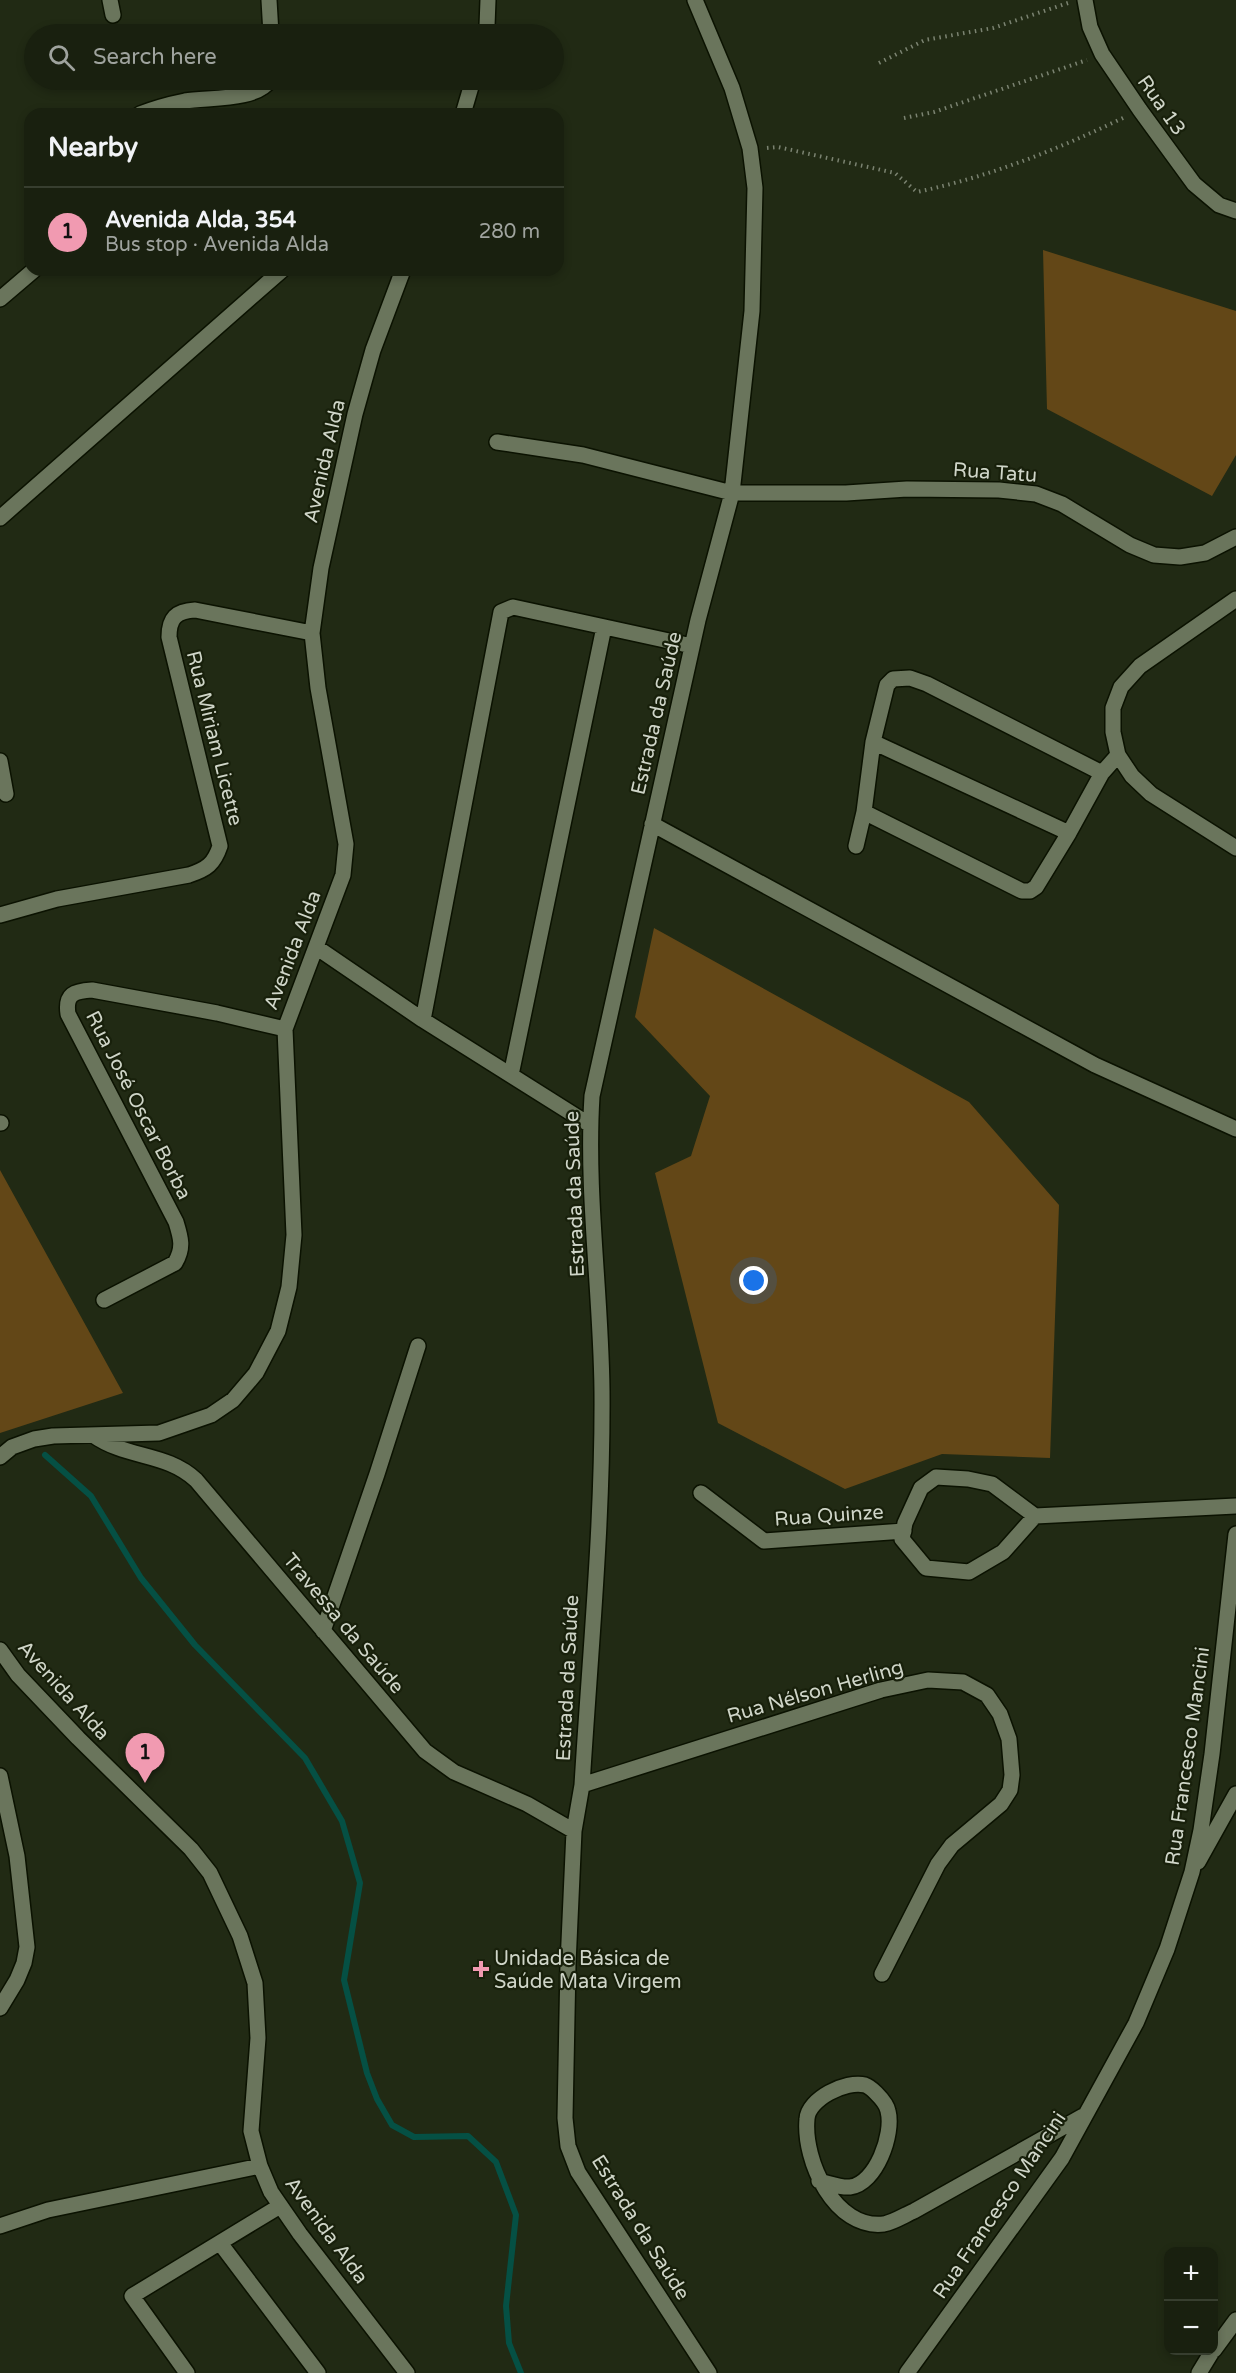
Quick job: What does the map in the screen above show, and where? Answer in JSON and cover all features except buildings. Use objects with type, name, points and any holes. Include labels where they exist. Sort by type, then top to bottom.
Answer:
[{"type":"street","points":[[269,0],[270,24]]},
{"type":"street","points":[[487,24],[488,0]]},
{"type":"street","name":"Estrada da Saúde","points":[[695,0],[732,88],[750,148],[755,198],[752,311],[732,493],[692,646],[603,1038],[592,1096],[590,1125],[602,1357],[602,1465],[582,1785],[574,1831],[568,1964],[565,2118],[568,2146],[578,2172],[709,2373]]},
{"type":"street","name":"Rua 13","points":[[1084,0],[1090,27],[1102,54],[1140,110],[1194,184],[1219,205],[1236,211]]},
{"type":"street","points":[[155,108],[260,90]]},
{"type":"street","points":[[465,108],[470,90]]},
{"type":"street","points":[[0,299],[27,276]]},
{"type":"street","points":[[0,518],[275,276]]},
{"type":"street","name":"Avenida Alda","points":[[0,1456],[12,1447],[34,1439],[53,1436],[159,1433],[211,1415],[232,1400],[256,1373],[278,1331],[290,1287],[294,1235],[285,1029],[343,875],[346,844],[318,688],[312,633],[321,567],[355,414],[373,350],[401,276]]},
{"type":"street","name":"Rua Tatu","points":[[497,442],[583,455],[732,493],[999,490],[1036,494],[1062,504],[1130,545],[1154,555],[1180,558],[1205,553],[1236,537]]},
{"type":"street","points":[[1236,599],[1140,666],[1121,687],[1113,708],[1113,732],[1118,755],[1132,776],[1151,794],[1236,848]]},
{"type":"street","points":[[423,1020],[501,612],[513,607],[692,646]]},
{"type":"street","name":"Rua Miriam Licette","points":[[0,915],[57,899],[189,875],[206,870],[215,860],[220,846],[169,638],[169,624],[174,615],[183,610],[195,610],[312,633]]},
{"type":"street","points":[[511,1075],[604,627]]},
{"type":"street","points":[[856,846],[864,812],[873,742],[887,685],[893,679],[910,678],[1102,773]]},
{"type":"street","points":[[873,742],[1070,833]]},
{"type":"street","points":[[864,812],[1022,891],[1030,891],[1036,887],[1070,833],[1102,773],[1118,755]]},
{"type":"street","points":[[0,761],[6,794]]},
{"type":"street","points":[[652,824],[1095,1065],[1236,1129]]},
{"type":"street","points":[[316,947],[423,1020],[590,1125]]},
{"type":"street","name":"Rua José Oscar Borba","points":[[104,1300],[175,1263],[181,1254],[182,1241],[176,1222],[68,1014],[66,1004],[70,995],[92,990],[217,1013],[285,1029]]},
{"type":"street","points":[[323,1631],[418,1346]]},
{"type":"street","name":"Travessa da Saúde","points":[[92,1435],[106,1444],[172,1463],[183,1468],[196,1480],[425,1751],[454,1772],[527,1804],[574,1831]]},
{"type":"street","name":"Rua Quinze","points":[[936,1477],[968,1479],[992,1484],[1035,1516],[1003,1552],[969,1572],[926,1568],[902,1539],[905,1523],[921,1488],[936,1477]]},
{"type":"street","name":"Rua Quinze","points":[[701,1493],[764,1540],[904,1531]]},
{"type":"street","points":[[1035,1516],[1236,1506]]},
{"type":"street","name":"Rua Francesco Mancini","points":[[907,2373],[1062,2157],[1136,2023],[1167,1949],[1192,1872],[1212,1754],[1236,1534]]},
{"type":"street","name":"Avenida Alda","points":[[0,1650],[18,1675],[40,1699],[191,1849],[210,1873],[225,1899],[255,1983],[258,2038],[251,2131],[260,2166],[280,2206],[407,2373]]},
{"type":"street","name":"Rua Nélson Herling","points":[[582,1785],[881,1690],[928,1680],[963,1682],[987,1695],[1000,1714],[1009,1739],[1012,1775],[1010,1790],[1000,1804],[952,1845],[938,1864],[882,1974]]},
{"type":"street","points":[[0,1776],[17,1856],[27,1947],[18,1980],[0,2008]]},
{"type":"street","points":[[1192,1872],[1236,1794]]},
{"type":"street","points":[[819,2181],[849,2187],[869,2176],[883,2154],[890,2130],[888,2110],[881,2097],[864,2085],[839,2086],[814,2104],[806,2117],[808,2139],[819,2181],[847,2215],[872,2224],[886,2223],[914,2211],[1085,2116]]},
{"type":"street","points":[[0,2226],[48,2210],[260,2166]]},
{"type":"street","points":[[187,2373],[132,2296],[280,2206]]},
{"type":"street","points":[[220,2243],[318,2373]]},
{"type":"street","points":[[1218,2343],[1236,2320]]},
{"type":"street","points":[[1199,2373],[1210,2355]]},
{"type":"path","points":[[879,63],[925,40],[993,28],[1077,0]]},
{"type":"path","points":[[904,118],[956,105],[1102,54]]},
{"type":"path","points":[[750,148],[778,147],[895,173],[917,192],[965,181],[1064,147],[1140,110]]},
{"type":"shaded area","points":[[1043,250],[1236,311],[1236,455],[1212,496],[1047,409]]},
{"type":"shaded area","points":[[654,928],[969,1102],[1059,1205],[1050,1458],[942,1454],[845,1489],[718,1423],[655,1173],[691,1156],[710,1096],[635,1017]]},
{"type":"shaded area","points":[[0,1170],[123,1393],[0,1433]]},
{"type":"waterway","points":[[45,1455],[91,1496],[141,1578],[195,1645],[305,1758],[342,1821],[360,1883],[344,1980],[367,2073],[377,2099],[392,2125],[414,2137],[468,2136],[496,2162],[516,2215],[506,2306],[509,2343],[521,2373]]},
{"type":"place","name":"Avenida Alda, 354","points":[[145,1783]]},
{"type":"place","name":"Unidade Básica de Saúde Mata Virgem","points":[[481,1969]]}]
